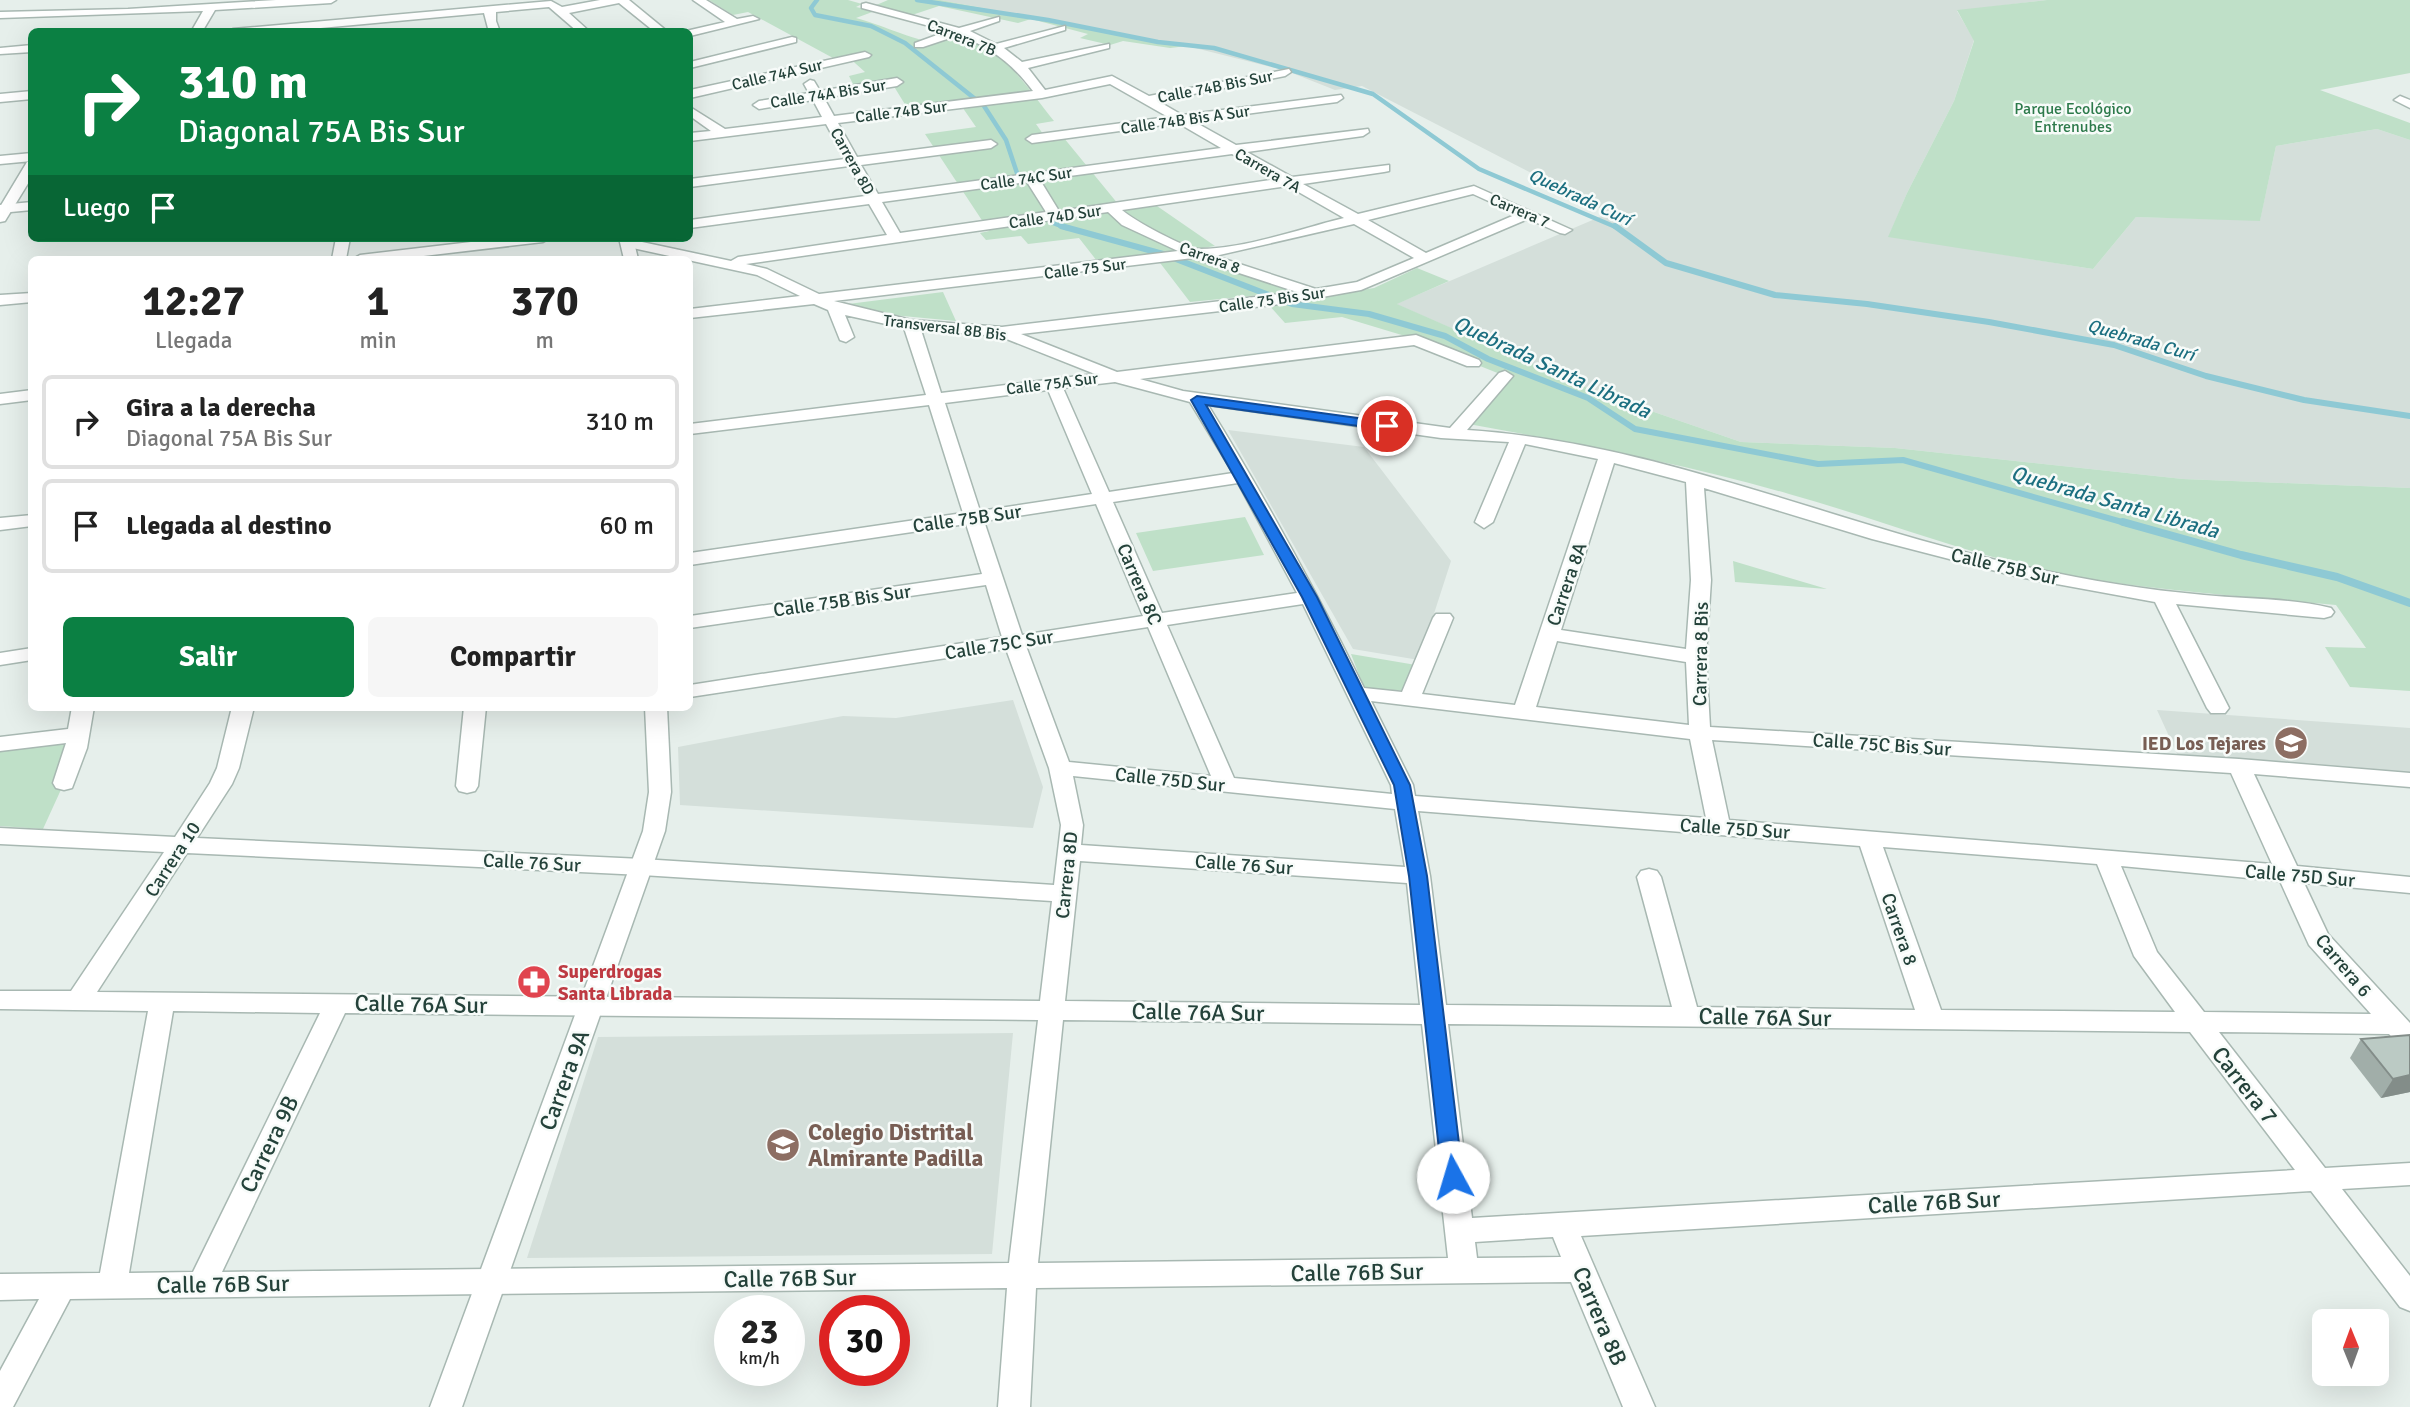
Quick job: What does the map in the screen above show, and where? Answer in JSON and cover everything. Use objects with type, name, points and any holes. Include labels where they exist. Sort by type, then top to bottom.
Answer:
[{"type":"street","points":[[0,13],[10,0]]},
{"type":"street","points":[[51,28],[71,0]]},
{"type":"street","points":[[120,22],[137,0]]},
{"type":"street","points":[[0,13],[128,12],[211,7],[230,3],[331,0]]},
{"type":"street","points":[[272,28],[374,15],[428,21],[490,9],[617,0]]},
{"type":"street","points":[[622,0],[658,28]]},
{"type":"street","points":[[698,0],[735,23]]},
{"type":"street","points":[[282,27],[292,3]]},
{"type":"street","points":[[553,5],[580,28]]},
{"type":"street","name":"Carrera 7B","points":[[866,6],[960,33],[993,48],[1020,66],[1042,94]]},
{"type":"street","points":[[198,28],[211,7]]},
{"type":"street","points":[[490,9],[493,28]]},
{"type":"street","points":[[693,32],[753,19]]},
{"type":"street","points":[[919,45],[995,19]]},
{"type":"street","points":[[993,48],[1061,28]]},
{"type":"street","points":[[693,64],[792,40]]},
{"type":"street","points":[[1020,66],[1105,47]]},
{"type":"street","points":[[0,65],[6,50],[28,48]]},
{"type":"street","name":"Calle 74A Sur","points":[[693,93],[865,55]]},
{"type":"street","name":"Calle 74B Bis Sur","points":[[1146,100],[1285,72]]},
{"type":"street","name":"Calle 74B Sur","points":[[693,137],[1042,94],[1112,80]]},
{"type":"street","name":"Carrera 7A","points":[[1112,80],[1424,258]]},
{"type":"street","name":"Calle 74A Bis Sur","points":[[759,105],[813,90],[897,82]]},
{"type":"street","name":"Carrera 8D","points":[[813,90],[896,239]]},
{"type":"street","points":[[0,98],[28,95]]},
{"type":"street","name":"Calle 74B Bis A Sur","points":[[1032,139],[1337,98]]},
{"type":"street","points":[[693,113],[723,133]]},
{"type":"street","name":"Calle 74C Sur","points":[[693,224],[1363,132]]},
{"type":"street","points":[[693,183],[991,144]]},
{"type":"street","points":[[0,160],[28,165]]},
{"type":"street","name":"Calle 74D Sur","points":[[726,263],[1384,168]]},
{"type":"street","points":[[3,212],[28,171]]},
{"type":"street","points":[[1031,177],[1055,216]]},
{"type":"street","name":"Calle 75 Sur","points":[[693,314],[1190,255],[1256,244],[1474,190]]},
{"type":"street","name":"Carrera 7","points":[[1474,190],[1565,230]]},
{"type":"street","points":[[3,212],[28,207]]},
{"type":"street","name":"Carrera 8","points":[[1111,207],[1127,222],[1190,255],[1316,293]]},
{"type":"street","name":"Calle 75 Bis Sur","points":[[1002,332],[1289,298],[1369,283],[1528,214]]},
{"type":"street","points":[[402,256],[495,242]]},
{"type":"street","name":"Transversal 8B Bis","points":[[632,242],[775,277],[835,308],[911,324],[1002,332],[1113,376],[1197,400],[1454,434]]},
{"type":"street","points":[[0,300],[28,297]]},
{"type":"street","points":[[835,308],[846,337]]},
{"type":"street","name":"Carrera 8D","points":[[911,324],[1014,642],[1060,768],[1072,825],[1022,1276],[1014,1407]]},
{"type":"street","name":"Calle 75A Sur","points":[[693,429],[1416,340],[1473,363]]},
{"type":"street","points":[[1454,434],[1505,376]]},
{"type":"street","name":"Carrera 8C","points":[[1053,383],[1226,785]]},
{"type":"street","points":[[0,399],[28,396]]},
{"type":"street","points":[[1197,400],[1244,477],[1309,597],[1395,768],[1407,803],[1435,1014],[1464,1270]]},
{"type":"street","name":"Calle 75B Sur","points":[[1454,434],[1519,438],[1608,456],[1956,556],[2026,573],[2163,597],[2324,612]]},
{"type":"street","points":[[1484,522],[1519,438]]},
{"type":"street","name":"Carrera 8A","points":[[1524,711],[1608,456]]},
{"type":"street","name":"Calle 75B Sur","points":[[693,559],[1244,477]]},
{"type":"street","name":"Carrera 8 Bis","points":[[1695,479],[1701,580],[1696,657],[1700,733],[1719,827]]},
{"type":"street","points":[[0,524],[28,520]]},
{"type":"street","name":"Calle 75B Bis Sur","points":[[693,622],[993,578]]},
{"type":"street","name":"Calle 75C Sur","points":[[693,691],[1309,597]]},
{"type":"street","points":[[2163,597],[2218,708]]},
{"type":"street","points":[[1410,698],[1443,618]]},
{"type":"street","points":[[1549,634],[1696,657]]},
{"type":"street","points":[[0,659],[28,655]]},
{"type":"street","name":"Calle 75C Bis Sur","points":[[1356,693],[1700,733],[2239,766],[2410,780]]},
{"type":"street","points":[[64,783],[82,711]]},
{"type":"street","name":"Carrera 10","points":[[78,1001],[182,845],[228,768],[242,711]]},
{"type":"street","points":[[467,786],[475,711]]},
{"type":"street","name":"Carrera 9A","points":[[446,1407],[654,831],[660,792],[656,711]]},
{"type":"street","points":[[0,744],[78,735]]},
{"type":"street","name":"Carrera 6","points":[[2239,766],[2318,940],[2402,1032]]},
{"type":"street","name":"Calle 75D Sur","points":[[1060,768],[1407,803],[2106,857],[2410,885]]},
{"type":"street","name":"Calle 76 Sur","points":[[0,836],[642,867],[1065,894]]},
{"type":"street","name":"Carrera 8","points":[[1870,839],[1931,1019]]},
{"type":"street","name":"Calle 76 Sur","points":[[1070,852],[1418,876]]},
{"type":"street","name":"Carrera 7","points":[[2106,857],[2146,956],[2410,1298]]},
{"type":"street","points":[[1649,877],[1687,1016]]},
{"type":"street","points":[[112,1286],[162,1002]]},
{"type":"street","name":"Calle 76A Sur","points":[[2,1003],[337,1003],[2196,1021],[2402,1032]]},
{"type":"street","name":"Carrera 9B","points":[[201,1285],[337,1003]]},
{"type":"street","name":"Calle 76B Sur","points":[[1459,1231],[2410,1174]]},
{"type":"street","name":"Carrera 8B","points":[[1562,1225],[1639,1407]]},
{"type":"street","name":"Calle 76B Sur","points":[[0,1287],[1580,1269]]},
{"type":"street","points":[[0,1401],[62,1286]]},
{"type":"shaded area","points":[[940,0],[2047,0],[1957,11],[1974,40],[1954,101],[1907,193],[1889,236],[2093,269],[2136,217],[2260,220],[2276,146],[2377,129],[2410,140],[2410,488],[2183,479],[1895,448],[1741,442],[1599,393],[1396,304],[1609,213],[1362,86],[1335,90],[1287,71],[1187,46]]},
{"type":"shaded area","points":[[1228,430],[1364,447],[1451,561],[1419,660],[1353,649]]},
{"type":"shaded area","points":[[1013,700],[1043,787],[1033,828],[680,805],[678,747],[843,716],[896,718]]},
{"type":"shaded area","name":"IED Los Tejares","points":[[2157,710],[2410,728],[2410,775],[2179,758]]},
{"type":"shaded area","name":"Colegio Distrital Almirante Padilla","points":[[1013,1033],[992,1254],[527,1258],[598,1037]]},
{"type":"green space","points":[[709,0],[848,0],[862,4],[856,7],[875,11],[856,18],[908,36],[934,42],[957,37],[975,41],[989,49],[1013,70],[1054,121],[1036,124],[1043,134],[1059,132],[1123,210],[1157,206],[1215,246],[1178,252],[1314,298],[1374,288],[1417,268],[1449,281],[1397,304],[1599,393],[1741,442],[1895,448],[2183,479],[2410,488],[2410,691],[2350,687],[2325,647],[2366,648],[2336,605],[2162,589],[2058,573],[1990,556],[1749,483],[1668,463],[1463,423],[1505,376],[1405,336],[1342,317],[1285,323],[1260,295],[1190,302],[1154,255],[1097,261],[1079,238],[1028,244],[1021,236],[986,240],[980,233],[989,231],[925,134],[976,127],[958,101],[906,106],[890,80],[854,86],[849,76],[865,72],[846,55],[833,58],[748,12],[733,15]]},
{"type":"green space","points":[[888,0],[940,0],[1187,46],[1170,48],[1123,41],[1110,45],[1080,38],[1088,34],[1031,19],[1018,23],[939,6],[912,15],[874,6]]},
{"type":"green space","name":"Parque Ecológico Entrenubes","points":[[2047,0],[2410,0],[2410,73],[2320,90],[2410,123],[2410,140],[2377,129],[2276,146],[2260,221],[2136,217],[2093,269],[1888,237],[1907,193],[1954,101],[1974,41],[1957,10]]},
{"type":"green space","points":[[943,292],[956,321],[892,315],[848,304]]},
{"type":"green space","points":[[1245,517],[1264,555],[1153,571],[1136,533]]},
{"type":"green space","points":[[1733,561],[1827,589],[1735,582]]},
{"type":"green space","points":[[1351,654],[1416,665],[1406,691],[1364,688]]},
{"type":"green space","points":[[78,735],[64,783],[43,829],[0,826],[0,744]]},
{"type":"building","points":[[2410,1035],[2410,1075],[2393,1079],[2361,1039]]},
{"type":"waterway","name":"Quebrada Santa Librada","points":[[817,0],[811,8],[815,15],[871,26],[905,43],[984,106],[1006,140],[1018,176]]},
{"type":"waterway","name":"Quebrada Curí","points":[[917,0],[1048,20],[1158,42],[1214,48],[1373,94],[1479,169],[1617,228]]},
{"type":"waterway","name":"Quebrada Santa Librada","points":[[1053,223],[1066,228]]},
{"type":"waterway","name":"Quebrada Santa Librada","points":[[1061,226],[1163,254],[1292,304],[1369,314],[1445,336],[1488,359],[1588,398],[1635,429],[1818,464],[1903,460],[2129,524]]},
{"type":"waterway","name":"Quebrada Curí","points":[[1617,228],[1666,263],[1775,295],[1867,304],[1989,322],[2114,345],[2206,376],[2304,400],[2410,416]]},
{"type":"waterway","name":"Quebrada Santa Librada","points":[[2123,522],[2241,555],[2337,577],[2410,603]]},
{"type":"place","name":"IED Los Tejares","points":[[2291,743]]},
{"type":"place","name":"Superdrogas Santa Librada","points":[[534,982]]},
{"type":"place","name":"Colegio Distrital Almirante Padilla","points":[[783,1145]]},
{"type":"route","points":[[1387,426],[1197,400],[1244,477],[1309,597],[1402,785],[1418,876],[1453,1177]]}]
